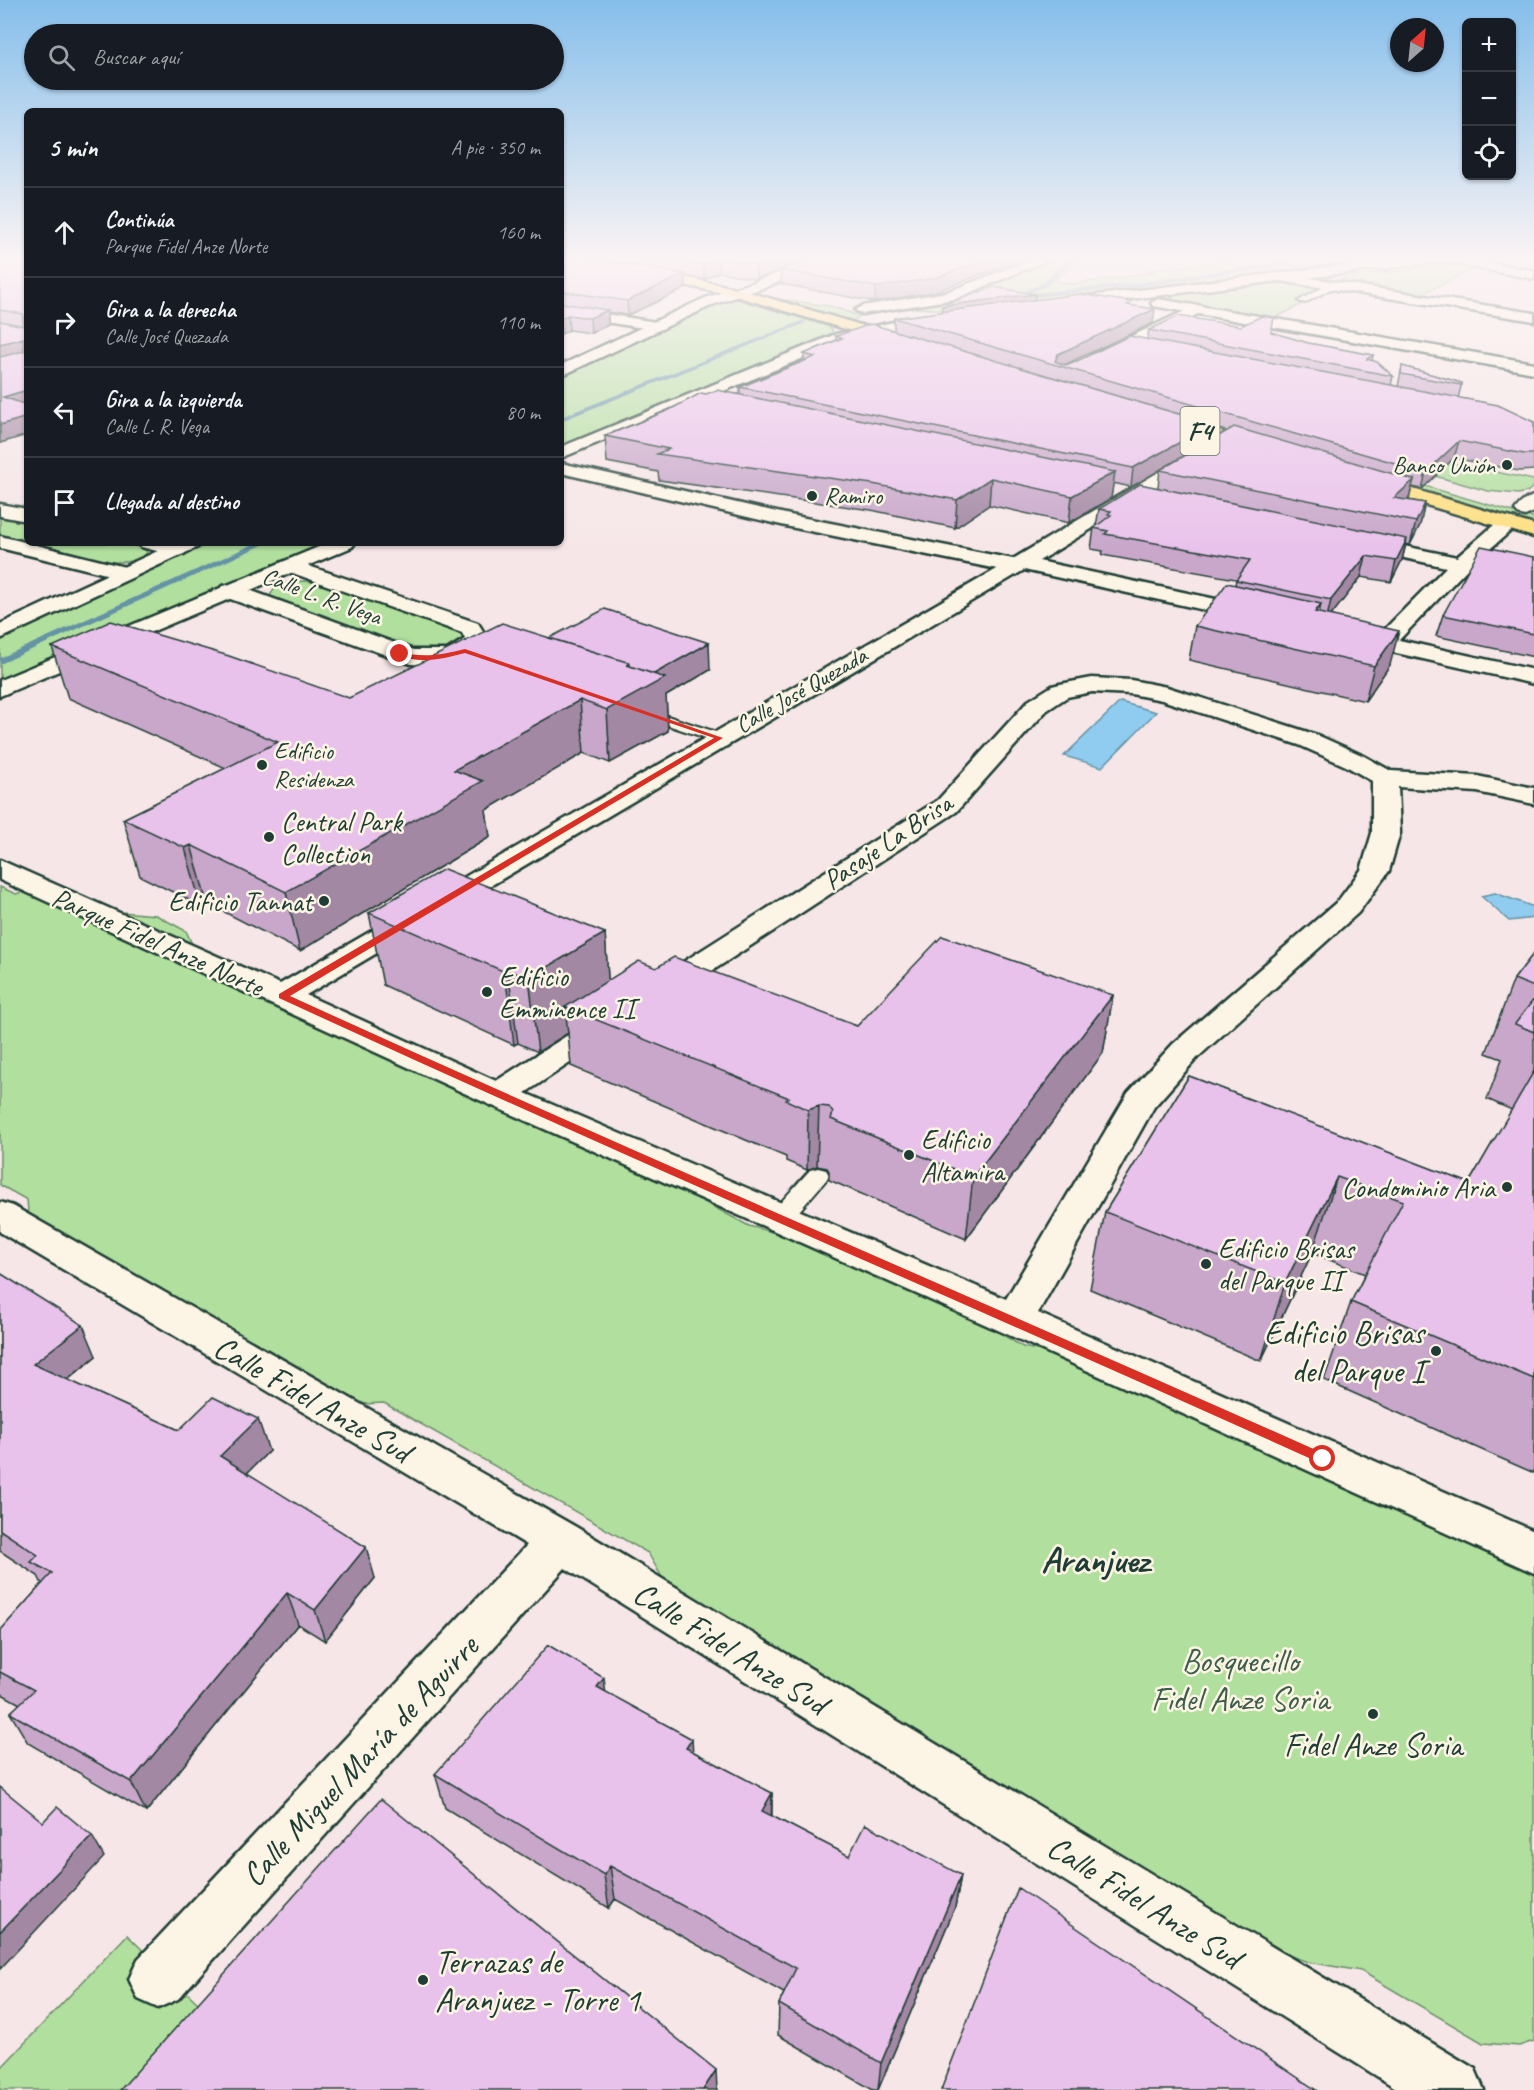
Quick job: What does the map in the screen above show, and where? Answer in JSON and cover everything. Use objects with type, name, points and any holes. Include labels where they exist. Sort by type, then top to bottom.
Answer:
[{"type":"highway","name":"F4","points":[[1266,434],[1158,410],[1227,439],[1283,456]]},
{"type":"highway","points":[[1350,476],[1523,511],[1534,531]]},
{"type":"street","points":[[564,371],[597,355]]},
{"type":"street","points":[[564,452],[799,355]]},
{"type":"street","points":[[1084,364],[1103,355]]},
{"type":"street","points":[[1457,355],[1534,368]]},
{"type":"street","points":[[689,401],[724,408]]},
{"type":"street","name":"Calle José Quezada","points":[[282,996],[1227,439]]},
{"type":"street","points":[[564,469],[790,521],[1018,564],[1271,618]]},
{"type":"street","points":[[1110,489],[1156,499]]},
{"type":"street","points":[[0,510],[24,514]]},
{"type":"street","points":[[1384,643],[1461,564],[1523,511]]},
{"type":"street","points":[[1340,538],[1461,564]]},
{"type":"street","points":[[0,542],[126,573]]},
{"type":"street","points":[[0,632],[184,546]]},
{"type":"street","points":[[0,689],[338,546]]},
{"type":"street","name":"Calle L. R. Vega","points":[[230,591],[411,657],[439,658],[470,653],[477,639],[470,628],[291,566]]},
{"type":"street","points":[[1328,631],[1534,677]]},
{"type":"street","name":"Pasaje La Brisa","points":[[498,1095],[947,806],[1037,706],[1060,691],[1092,685],[1131,687],[1167,694],[1308,740],[1355,761],[1385,778],[1477,784],[1534,796]]},
{"type":"street","points":[[1014,1320],[1140,1101],[1185,1051],[1348,907],[1375,871],[1386,833],[1385,778]]},
{"type":"street","name":"Parque Fidel Anze Norte","points":[[0,869],[498,1095],[1014,1320],[1534,1553]]},
{"type":"street","name":"Calle Fidel Anze Sud","points":[[0,1215],[560,1541],[1454,2090]]},
{"type":"street","name":"Calle Miguel María de Aguirre","points":[[158,1979],[560,1541]]},
{"type":"lane","points":[[631,708],[720,738]]},
{"type":"lane","points":[[780,1218],[818,1175]]},
{"type":"green space","points":[[609,355],[781,355],[564,445],[564,376]]},
{"type":"green space","points":[[972,355],[1534,518],[1534,524],[1021,372]]},
{"type":"green space","points":[[1283,428],[1534,480],[1534,486],[1527,492],[1518,494],[1488,491],[1367,457]]},
{"type":"green space","points":[[0,513],[24,519],[24,541],[0,536]]},
{"type":"green space","points":[[40,546],[134,546],[145,549],[147,553],[123,562],[107,562]]},
{"type":"green space","points":[[201,546],[318,546],[0,679],[0,640]]},
{"type":"green space","points":[[290,582],[322,583],[453,628],[462,635],[463,639],[446,650],[419,651],[272,599],[270,596],[280,586]]},
{"type":"green space","name":"Bosquecillo Fidel Anze Soria","points":[[0,887],[16,894],[30,890],[110,911],[156,915],[186,931],[193,946],[178,960],[178,964],[328,1031],[340,1030],[699,1199],[749,1226],[783,1235],[824,1251],[978,1320],[1023,1347],[1148,1374],[1534,1573],[1534,2041],[1519,2046],[1483,2043],[1361,1971],[1308,1962],[1262,1946],[1195,1899],[1143,1885],[667,1586],[648,1553],[384,1403],[342,1405],[116,1292],[85,1286],[31,1243],[27,1200],[0,1185]]},
{"type":"green space","points":[[127,1935],[201,2006],[126,2090],[0,2090],[0,2069]]},
{"type":"water","points":[[1120,702],[1156,712],[1102,767],[1064,756]]},
{"type":"water","points":[[1495,893],[1534,907],[1534,918],[1509,921],[1481,896]]},
{"type":"building","points":[[24,355],[24,391],[3,397],[24,404],[24,418],[0,425],[0,357]]},
{"type":"building","points":[[806,355],[975,355],[1213,424],[1133,468],[740,387],[815,357]]},
{"type":"building","points":[[1020,355],[1058,355],[1055,361],[1064,365],[1091,355],[1228,355],[1498,405],[1534,422],[1534,454],[1459,441],[1426,472]]},
{"type":"building","points":[[1279,355],[1373,355],[1367,359],[1377,362],[1393,376]]},
{"type":"building","points":[[1402,366],[1462,383],[1462,385],[1401,374]]},
{"type":"building","points":[[717,390],[1115,472],[1072,496],[991,478],[957,500],[872,484],[657,454],[669,449],[605,436],[669,410],[701,393],[706,394]]},
{"type":"building","points":[[1234,427],[1414,480],[1394,498],[1425,503],[1416,522],[1160,470]]},
{"type":"building","points":[[1140,484],[1407,539],[1396,561],[1366,556],[1331,600],[1236,580],[1250,560],[1105,534],[1108,531],[1094,528],[1111,515],[1108,514],[1111,511],[1099,509]]},
{"type":"building","points":[[1481,546],[1534,557],[1534,634],[1443,615]]},
{"type":"building","points":[[1227,583],[1321,604],[1315,612],[1399,631],[1374,666],[1195,626]]},
{"type":"building","points":[[605,609],[709,643],[654,674],[630,666],[630,663],[549,638]]},
{"type":"building","points":[[111,621],[229,656],[349,698],[502,623],[630,663],[627,665],[665,678],[607,710],[580,700],[454,770],[483,781],[286,892],[191,845],[185,848],[123,819],[278,742],[52,647]]},
{"type":"building","points":[[444,869],[605,933],[529,978],[508,970],[505,972],[369,913]]},
{"type":"building","points":[[942,936],[1113,995],[973,1177],[831,1119],[833,1113],[829,1107],[819,1106],[808,1110],[786,1100],[789,1098],[565,1007],[639,961],[656,968],[674,957],[857,1026]]},
{"type":"building","points":[[1534,953],[1534,987],[1514,979]]},
{"type":"building","points":[[1534,999],[1534,1032],[1515,1024]]},
{"type":"building","points":[[1534,1071],[1534,1379],[1351,1302],[1403,1201],[1337,1177],[1285,1283],[1105,1212],[1189,1076],[1469,1183]]},
{"type":"building","points":[[0,1273],[83,1325],[33,1364],[179,1430],[213,1397],[258,1419],[220,1456],[366,1547],[315,1610],[287,1593],[131,1782],[10,1713],[34,1690],[0,1672],[0,1631],[52,1573],[31,1562],[38,1555],[0,1530]]},
{"type":"building","points":[[548,1645],[604,1678],[597,1687],[692,1739],[686,1748],[772,1793],[762,1811],[849,1856],[865,1824],[961,1875],[881,2063],[779,2004],[796,1968],[610,1866],[604,1875],[435,1774]]},
{"type":"building","points":[[0,1787],[43,1822],[57,1807],[92,1836],[0,1932]]},
{"type":"building","points":[[381,1799],[716,2070],[703,2090],[120,2090]]},
{"type":"building","points":[[1018,1888],[1316,2090],[941,2090]]},
{"type":"waterway","points":[[564,418],[722,355]]},
{"type":"waterway","points":[[0,661],[256,546]]},
{"type":"place","name":"Banco Unión","points":[[1507,465]]},
{"type":"place","name":"Ramiro","points":[[812,496]]},
{"type":"place","name":"Edificio Residenza","points":[[262,765]]},
{"type":"place","name":"Central Park Collection","points":[[269,837]]},
{"type":"place","name":"Edificio Tannat","points":[[324,901]]},
{"type":"place","name":"Edificio Emminence II","points":[[487,992]]},
{"type":"place","name":"Edificio Altamira","points":[[909,1155]]},
{"type":"place","name":"Condominio Aria","points":[[1507,1187]]},
{"type":"place","name":"Edificio Brisas del Parque II","points":[[1206,1264]]},
{"type":"place","name":"Edificio Brisas del Parque I","points":[[1436,1351]]},
{"type":"place","name":"Fidel Anze Soria","points":[[1373,1714]]},
{"type":"place","name":"Terrazas de Aranjuez - Torre 1","points":[[423,1980]]},
{"type":"district","name":"Aranjuez","points":[[1095,1559]]},
{"type":"route","points":[[400,654],[411,657],[439,658],[465,651],[720,738],[282,996],[498,1095],[1014,1320],[1323,1459]]}]
